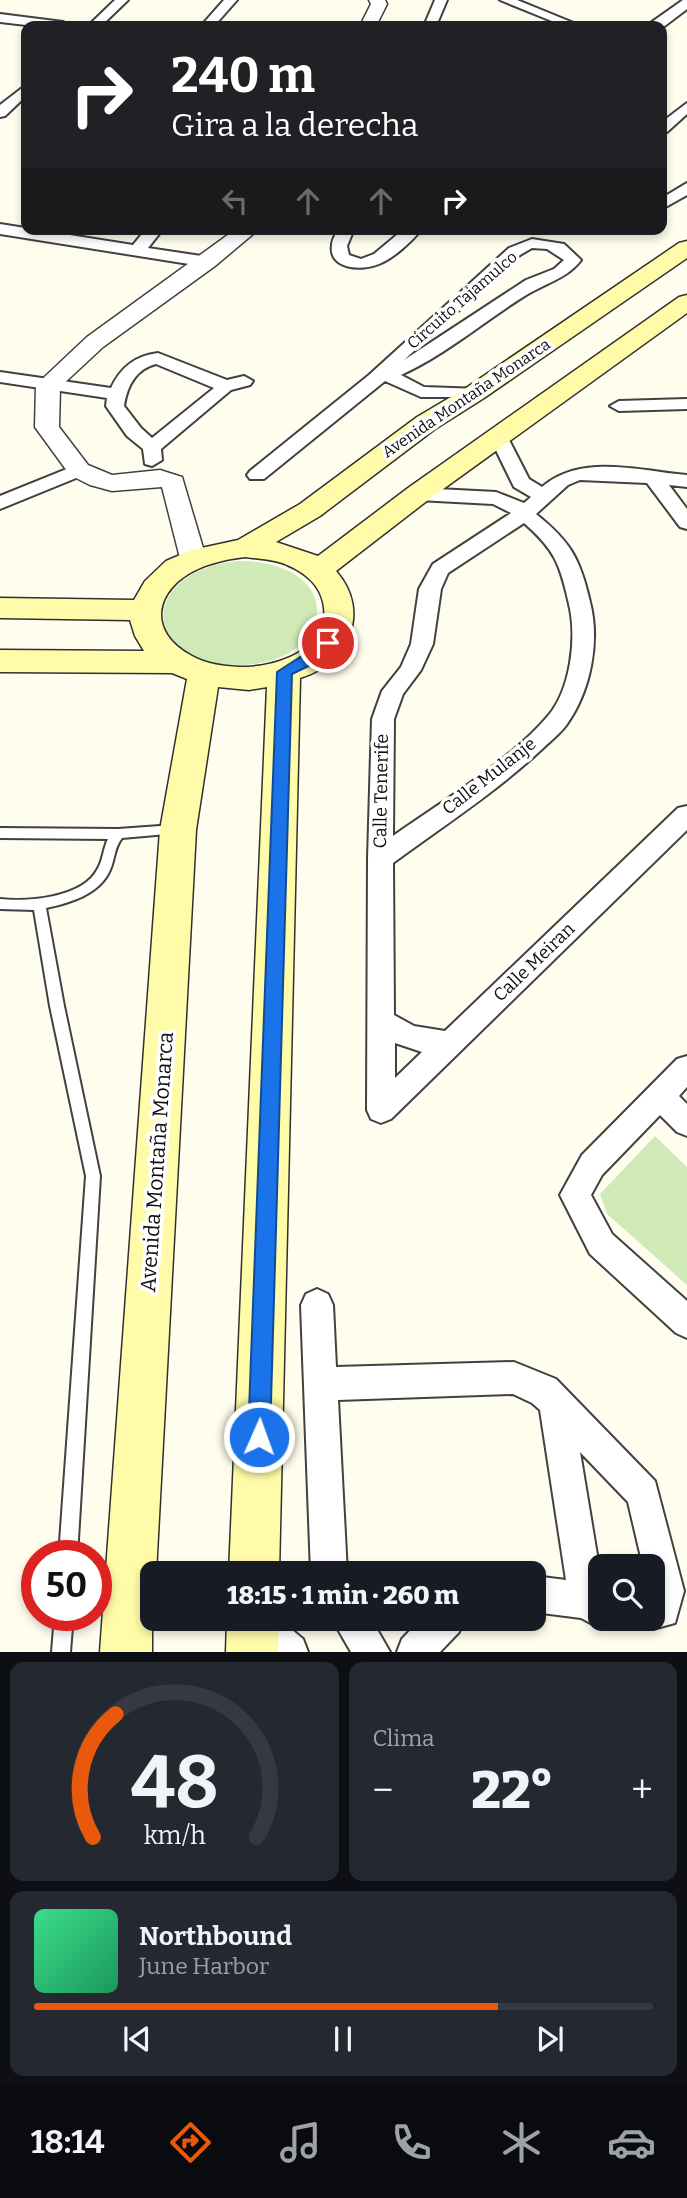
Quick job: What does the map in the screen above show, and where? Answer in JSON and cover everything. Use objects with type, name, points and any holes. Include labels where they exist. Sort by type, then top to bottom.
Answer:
[{"type":"main road","name":"Avenida Montaña Monarca","points":[[246,548],[310,510],[426,423],[687,248]]},
{"type":"main road","points":[[319,570],[418,494],[687,302]]},
{"type":"main road","points":[[0,661],[189,668],[230,679],[258,678],[284,672],[310,660],[328,643],[339,624],[341,605],[334,586],[319,570],[286,554],[246,548],[193,558],[169,572],[153,590],[145,610],[146,629],[156,647],[189,668]]},
{"type":"main road","points":[[0,608],[145,610]]},
{"type":"main road","name":"Avenida Montaña Monarca","points":[[126,1652],[189,668]]},
{"type":"main road","points":[[254,1561],[284,672]]},
{"type":"main road","points":[[252,1652],[253,1631]]},
{"type":"street","points":[[99,21],[122,0]]},
{"type":"street","points":[[211,21],[231,0]]},
{"type":"street","points":[[370,21],[379,4],[377,0]]},
{"type":"street","points":[[432,21],[442,0]]},
{"type":"street","points":[[506,0],[562,21]]},
{"type":"street","points":[[663,21],[687,4]]},
{"type":"street","points":[[0,18],[24,21]]},
{"type":"street","points":[[0,112],[21,93]]},
{"type":"street","points":[[667,125],[687,107]]},
{"type":"street","points":[[0,112],[21,115]]},
{"type":"street","points":[[667,202],[687,188]]},
{"type":"street","points":[[2,233],[21,216]]},
{"type":"street","points":[[2,233],[208,262]]},
{"type":"street","points":[[137,251],[150,235]]},
{"type":"street","points":[[193,558],[173,482],[160,478],[112,483],[79,470],[47,427],[48,385],[95,342],[242,235]]},
{"type":"street","points":[[344,235],[339,246],[342,257],[353,266],[368,265],[406,235]]},
{"type":"street","name":"Circuito Tajamulco","points":[[257,475],[381,375],[499,268],[512,253],[525,245],[552,245],[570,255],[573,260],[559,273],[535,283],[418,360],[381,375]]},
{"type":"street","points":[[150,353],[218,382],[222,387],[222,392],[152,454],[115,406],[116,394],[126,375],[150,353]]},
{"type":"street","points":[[381,375],[421,392],[474,393]]},
{"type":"street","points":[[0,377],[116,394]]},
{"type":"street","points":[[222,387],[244,381]]},
{"type":"street","points":[[421,392],[426,423]]},
{"type":"street","points":[[619,406],[687,404]]},
{"type":"street","points":[[498,436],[521,483],[543,496]]},
{"type":"street","points":[[0,503],[79,470]]},
{"type":"street","name":"Calle Tenerife","points":[[381,1110],[380,859],[383,719],[393,691],[410,670],[422,644],[430,589],[440,569],[524,514],[561,481],[576,474],[629,475],[687,481]]},
{"type":"street","points":[[654,479],[687,523]]},
{"type":"street","points":[[496,498],[512,492],[521,483]]},
{"type":"street","name":"Calle Mulanje","points":[[380,859],[513,762],[558,720],[574,688],[583,647],[582,612],[571,566],[550,535],[515,506],[496,498],[418,494]]},
{"type":"street","name":"Calle Meiran","points":[[381,1110],[687,815]]},
{"type":"street","points":[[381,1021],[399,1035],[417,1041],[451,1043]]},
{"type":"street","points":[[687,1068],[662,1097],[592,1165],[575,1195],[601,1244],[687,1322]]},
{"type":"street","points":[[662,1097],[687,1123]]},
{"type":"street","points":[[317,1305],[328,1561]]},
{"type":"street","points":[[320,1384],[514,1378],[544,1391],[643,1493],[657,1554]]},
{"type":"street","points":[[555,1402],[588,1575]]},
{"type":"street","points":[[546,1596],[588,1605]]},
{"type":"street","points":[[266,1631],[290,1652]]},
{"type":"street","points":[[357,1631],[369,1651]]},
{"type":"street","points":[[415,1652],[435,1631]]},
{"type":"lane","points":[[0,833],[118,834],[178,830]]},
{"type":"lane","points":[[0,839],[19,832]]},
{"type":"lane","points":[[0,904],[39,903],[79,894],[92,886],[102,874],[108,849],[118,834]]},
{"type":"lane","points":[[39,903],[93,1176],[69,1540]]},
{"type":"lane","points":[[61,1652],[63,1631]]},
{"type":"green space","points":[[240,561],[276,566],[300,578],[314,595],[317,614],[311,633],[295,649],[271,661],[238,665],[205,661],[182,650],[168,635],[163,616],[168,598],[183,581],[207,568]]},
{"type":"green space","points":[[655,1136],[687,1167],[687,1285],[607,1214],[600,1194]]},
{"type":"route","points":[[259,1437],[284,672],[310,660],[328,643]]}]
